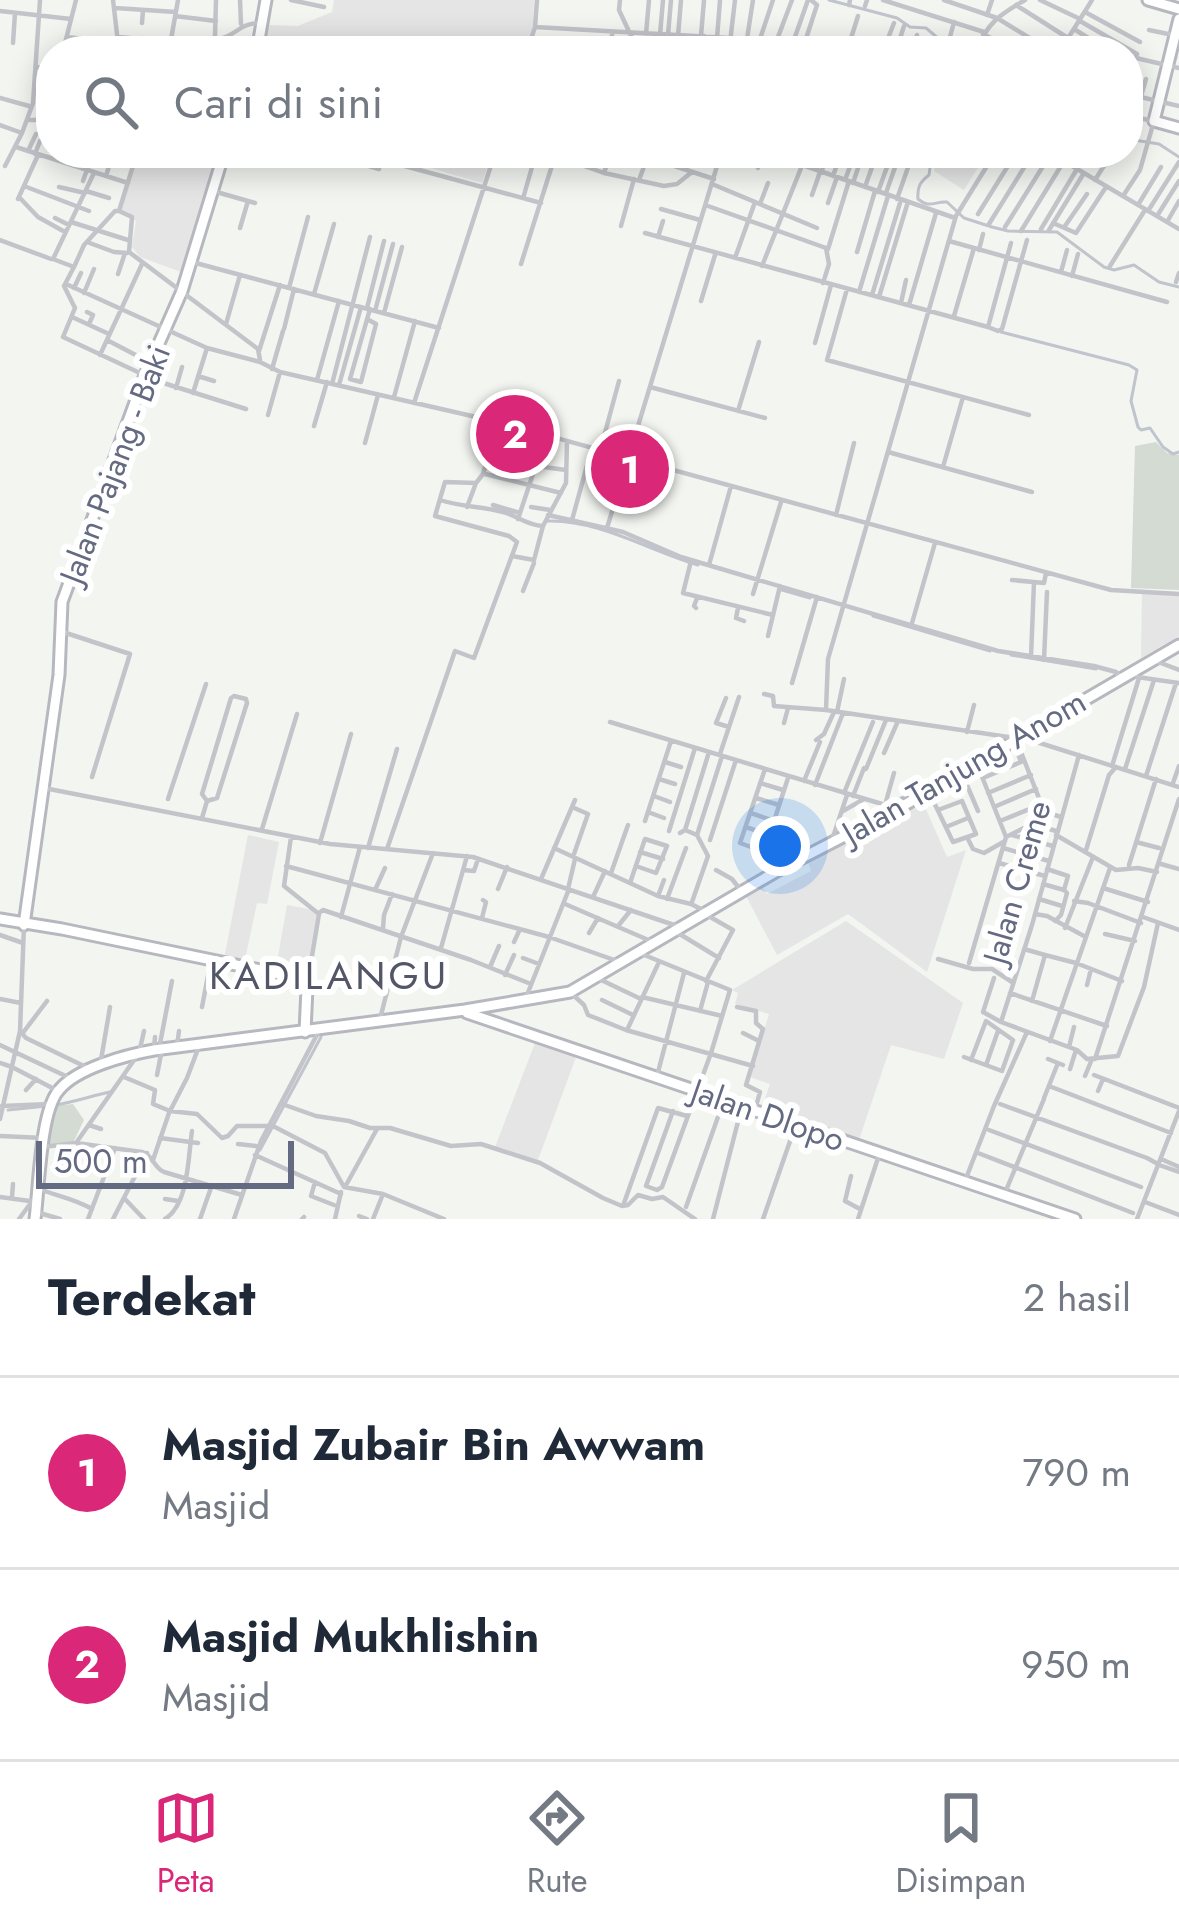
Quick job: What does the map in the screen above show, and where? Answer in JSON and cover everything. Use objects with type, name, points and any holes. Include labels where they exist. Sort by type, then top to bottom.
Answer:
[{"type":"main road","points":[[260,36],[266,0]]},
{"type":"main road","points":[[1148,0],[1179,9]]},
{"type":"main road","points":[[1179,20],[1173,67],[1154,121],[1179,128]]},
{"type":"main road","name":"Jalan Pajang - Baki","points":[[24,925],[59,675],[63,600],[145,376],[182,291],[220,168]]},
{"type":"main road","name":"Jalan Tanjung Anom","points":[[35,1208],[50,1103],[71,1079],[158,1046],[319,1032],[570,992],[1179,644]]},
{"type":"main road","points":[[0,919],[298,978],[307,988],[304,1032]]},
{"type":"main road","points":[[494,1022],[496,1005]]},
{"type":"main road","name":"Jalan Dlopo","points":[[461,1010],[1075,1219]]},
{"type":"street","points":[[38,36],[40,0]]},
{"type":"street","points":[[67,36],[76,0]]},
{"type":"street","points":[[113,0],[119,36]]},
{"type":"street","points":[[172,36],[178,0]]},
{"type":"street","points":[[216,0],[218,36]]},
{"type":"street","points":[[240,0],[241,26]]},
{"type":"street","points":[[290,0],[324,7]]},
{"type":"street","points":[[532,36],[537,0]]},
{"type":"street","points":[[618,0],[631,36]]},
{"type":"street","points":[[646,34],[650,0]]},
{"type":"street","points":[[664,35],[667,0]]},
{"type":"street","points":[[678,36],[681,0]]},
{"type":"street","points":[[535,27],[702,36],[704,0]]},
{"type":"street","points":[[717,36],[720,0]]},
{"type":"street","points":[[730,36],[735,0]]},
{"type":"street","points":[[753,0],[754,36]]},
{"type":"street","points":[[756,36],[773,0]]},
{"type":"street","points":[[777,36],[792,0]]},
{"type":"street","points":[[794,36],[810,0],[817,4],[807,36]]},
{"type":"street","points":[[883,0],[988,36]]},
{"type":"street","points":[[944,0],[962,3],[1029,36]]},
{"type":"street","points":[[988,15],[992,0]]},
{"type":"street","points":[[982,36],[997,18],[1025,0]]},
{"type":"street","points":[[1040,0],[1106,36]]},
{"type":"street","points":[[1070,36],[1093,0]]},
{"type":"street","points":[[1016,5],[1063,36]]},
{"type":"street","points":[[115,8],[216,21]]},
{"type":"street","points":[[142,23],[143,10]]},
{"type":"street","points":[[0,11],[71,19]]},
{"type":"street","points":[[1085,12],[1129,36]]},
{"type":"street","points":[[13,43],[15,13]]},
{"type":"street","points":[[852,36],[858,16]]},
{"type":"street","points":[[950,36],[954,22]]},
{"type":"street","points":[[889,36],[894,23]]},
{"type":"street","points":[[224,36],[241,26],[263,24]]},
{"type":"street","points":[[901,36],[904,26]]},
{"type":"street","points":[[1074,29],[1085,36]]},
{"type":"street","points":[[1149,30],[1177,35]]},
{"type":"street","points":[[1143,60],[1173,67]]},
{"type":"street","points":[[5,166],[32,107],[36,67]]},
{"type":"street","points":[[1143,90],[1146,79]]},
{"type":"street","points":[[1143,97],[1179,106]]},
{"type":"street","points":[[0,98],[32,107]]},
{"type":"street","points":[[28,119],[36,120]]},
{"type":"street","points":[[1143,119],[1154,121],[1143,161]]},
{"type":"street","points":[[0,125],[22,133]]},
{"type":"street","points":[[34,153],[36,134]]},
{"type":"street","points":[[16,147],[34,153]]},
{"type":"street","points":[[36,149],[18,198],[38,217],[130,241]]},
{"type":"street","points":[[1110,266],[1179,162]]},
{"type":"street","points":[[1138,205],[1160,167]]},
{"type":"street","points":[[79,168],[128,183]]},
{"type":"street","points":[[53,259],[85,192],[90,168]]},
{"type":"street","points":[[106,176],[108,168]]},
{"type":"street","points":[[119,211],[132,168]]},
{"type":"street","points":[[413,168],[541,203]]},
{"type":"street","points":[[414,403],[490,168]]},
{"type":"street","points":[[524,195],[532,168]]},
{"type":"street","points":[[521,264],[551,168]]},
{"type":"street","points":[[592,168],[664,187],[674,186],[692,172]]},
{"type":"street","points":[[604,172],[605,168]]},
{"type":"street","points":[[621,226],[642,168]]},
{"type":"street","points":[[682,168],[817,228]]},
{"type":"street","points":[[607,528],[717,168]]},
{"type":"street","points":[[762,266],[801,168]]},
{"type":"street","points":[[808,168],[956,216]]},
{"type":"street","points":[[812,195],[821,168]]},
{"type":"street","points":[[828,203],[837,168]]},
{"type":"street","points":[[823,283],[828,249],[854,168]]},
{"type":"street","points":[[865,188],[872,168]]},
{"type":"street","points":[[857,251],[891,168]]},
{"type":"street","points":[[876,296],[910,168]]},
{"type":"street","points":[[804,782],[818,741],[835,712],[826,664],[956,216],[985,168]]},
{"type":"street","points":[[978,214],[1007,168]]},
{"type":"street","points":[[988,224],[1023,168]]},
{"type":"street","points":[[1005,226],[1042,168]]},
{"type":"street","points":[[1021,231],[1060,168]]},
{"type":"street","points":[[1075,168],[1179,229]]},
{"type":"street","points":[[1048,227],[1081,168]]},
{"type":"street","points":[[1096,181],[1103,168]]},
{"type":"street","points":[[1123,196],[1139,168]]},
{"type":"street","points":[[1048,227],[1076,187],[1080,171]]},
{"type":"street","points":[[83,181],[91,172]]},
{"type":"street","points":[[1157,216],[1179,181]]},
{"type":"street","points":[[735,258],[748,219],[769,183]]},
{"type":"street","points":[[24,186],[89,211]]},
{"type":"street","points":[[58,187],[109,198]]},
{"type":"street","points":[[1076,187],[1097,200]]},
{"type":"street","points":[[1048,227],[1065,226],[1076,233],[1106,187]]},
{"type":"street","points":[[213,191],[251,202],[240,229]]},
{"type":"street","points":[[860,292],[882,194]]},
{"type":"street","points":[[1065,226],[1087,194]]},
{"type":"street","points":[[1167,222],[1179,201]]},
{"type":"street","points":[[705,206],[828,249]]},
{"type":"street","points":[[661,209],[700,220]]},
{"type":"street","points":[[118,274],[130,241],[132,217],[115,211],[87,242],[66,284],[64,290],[75,305],[63,338],[145,376],[246,409]]},
{"type":"street","points":[[905,304],[936,213]]},
{"type":"street","points":[[268,415],[308,217]]},
{"type":"street","points":[[55,218],[68,226]]},
{"type":"street","points":[[658,236],[663,221]]},
{"type":"street","points":[[314,294],[334,224]]},
{"type":"street","points":[[645,233],[1002,329],[1027,240]]},
{"type":"street","points":[[953,316],[983,234]]},
{"type":"street","points":[[367,319],[376,324],[358,383],[350,379],[367,319],[370,237]]},
{"type":"street","points":[[0,240],[74,267]]},
{"type":"street","points":[[365,308],[384,241]]},
{"type":"street","points":[[87,242],[127,253],[259,351]]},
{"type":"street","points":[[949,242],[1167,302]]},
{"type":"street","points":[[988,327],[1011,243]]},
{"type":"street","points":[[314,426],[393,244]]},
{"type":"street","points":[[384,313],[402,247]]},
{"type":"street","points":[[1061,272],[1067,250]]},
{"type":"street","points":[[700,301],[716,253]]},
{"type":"street","points":[[1072,275],[1078,254]]},
{"type":"street","points":[[191,262],[439,328]]},
{"type":"street","points":[[100,355],[142,264]]},
{"type":"street","points":[[85,293],[94,269]]},
{"type":"street","points":[[74,288],[81,273]]},
{"type":"street","points":[[1176,282],[1179,273]]},
{"type":"street","points":[[226,324],[240,274]]},
{"type":"street","points":[[905,304],[906,280]]},
{"type":"street","points":[[66,284],[207,348],[276,370],[499,422],[1111,590],[1179,594]]},
{"type":"street","points":[[260,362],[259,351],[280,285]]},
{"type":"street","points":[[815,343],[831,285]]},
{"type":"street","points":[[847,289],[827,360],[1029,415]]},
{"type":"street","points":[[317,380],[339,301]]},
{"type":"street","points":[[86,312],[93,315],[88,324]]},
{"type":"street","points":[[71,317],[151,363]]},
{"type":"street","points":[[394,398],[415,321]]},
{"type":"street","points":[[738,411],[759,342]]},
{"type":"street","points":[[193,394],[207,348]]},
{"type":"street","points":[[176,388],[182,367]]},
{"type":"street","points":[[168,373],[179,377]]},
{"type":"street","points":[[198,376],[214,381]]},
{"type":"street","points":[[572,520],[619,381]]},
{"type":"street","points":[[650,387],[765,418]]},
{"type":"street","points":[[365,443],[378,394]]},
{"type":"street","points":[[943,468],[963,398]]},
{"type":"street","points":[[454,521],[483,474],[499,422]]},
{"type":"street","points":[[519,516],[546,435]]},
{"type":"street","points":[[523,591],[543,526],[566,483],[567,441]]},
{"type":"street","points":[[836,514],[854,443]]},
{"type":"street","points":[[888,452],[1032,492]]},
{"type":"street","points":[[501,463],[566,470]]},
{"type":"street","points":[[483,474],[561,493]]},
{"type":"street","points":[[387,849],[454,651],[474,658],[517,542],[435,516],[446,482],[476,483]]},
{"type":"street","points":[[709,565],[731,486]]},
{"type":"street","points":[[440,500],[519,516]]},
{"type":"street","points":[[753,594],[782,500]]},
{"type":"street","points":[[493,505],[530,525],[543,526]]},
{"type":"street","points":[[531,507],[623,532],[691,562],[998,651],[1177,683],[1145,776]]},
{"type":"street","points":[[912,623],[935,543]]},
{"type":"street","points":[[512,556],[534,560]]},
{"type":"street","points":[[691,562],[682,592],[773,615]]},
{"type":"street","points":[[1012,580],[1045,582],[1046,573]]},
{"type":"street","points":[[1031,657],[1034,582]]},
{"type":"street","points":[[768,636],[780,586]]},
{"type":"street","points":[[1044,659],[1047,592]]},
{"type":"street","points":[[792,683],[817,597]]},
{"type":"street","points":[[696,608],[697,598]]},
{"type":"street","points":[[738,608],[736,618],[744,621]]},
{"type":"street","points":[[60,631],[130,654],[92,776]]},
{"type":"street","points":[[1153,660],[1177,669]]},
{"type":"street","points":[[1086,850],[1126,721],[1125,675]]},
{"type":"street","points":[[815,785],[844,679]]},
{"type":"street","points":[[1125,770],[1154,680]]},
{"type":"street","points":[[164,813],[206,684]]},
{"type":"street","points":[[764,694],[773,696],[774,706],[1013,739],[1176,786],[1179,766]]},
{"type":"street","points":[[691,904],[708,856],[697,835],[739,697]]},
{"type":"street","points":[[231,698],[246,699],[217,798],[207,801],[202,794],[231,698]]},
{"type":"street","points":[[726,698],[716,723],[729,727]]},
{"type":"street","points":[[967,732],[974,705]]},
{"type":"street","points":[[784,723],[788,708]]},
{"type":"street","points":[[262,831],[297,714]]},
{"type":"street","points":[[848,795],[886,720]]},
{"type":"street","points":[[884,753],[898,721]]},
{"type":"street","points":[[1126,721],[1140,726]]},
{"type":"street","points":[[610,722],[897,809]]},
{"type":"street","points":[[831,843],[873,722]]},
{"type":"street","points":[[320,843],[351,734]]},
{"type":"street","points":[[1013,739],[1043,808]]},
{"type":"street","points":[[645,820],[671,741]]},
{"type":"street","points":[[341,917],[397,748]]},
{"type":"street","points":[[669,832],[695,748]]},
{"type":"street","points":[[697,835],[682,832],[710,752]]},
{"type":"street","name":"Jalan Creme","points":[[986,1065],[1079,755]]},
{"type":"street","points":[[710,840],[736,760]]},
{"type":"street","points":[[983,778],[1023,760]]},
{"type":"street","points":[[665,762],[681,767]]},
{"type":"street","points":[[976,762],[1006,840],[1067,893],[1055,921]]},
{"type":"street","points":[[764,852],[740,844],[765,769]]},
{"type":"street","points":[[961,771],[978,812]]},
{"type":"street","points":[[884,805],[894,773]]},
{"type":"street","points":[[988,793],[1031,775]]},
{"type":"street","points":[[777,871],[764,852],[788,776]]},
{"type":"street","points":[[659,779],[675,784]]},
{"type":"street","points":[[1129,866],[1156,779]]},
{"type":"street","points":[[760,783],[784,790]]},
{"type":"street","points":[[44,788],[320,843],[478,858],[632,910],[677,929],[719,958]]},
{"type":"street","points":[[994,808],[1036,789]]},
{"type":"street","points":[[928,791],[938,811],[954,843],[976,832],[963,802],[938,811]]},
{"type":"street","points":[[654,796],[670,802]]},
{"type":"street","points":[[756,798],[779,805]]},
{"type":"street","points":[[1085,1076],[1107,1026],[1179,799]]},
{"type":"street","points":[[842,812],[864,800]]},
{"type":"street","points":[[201,820],[207,801]]},
{"type":"street","points":[[525,1000],[564,903],[587,814],[573,803],[541,879]]},
{"type":"street","points":[[1000,821],[1033,808],[1061,817]]},
{"type":"street","points":[[648,812],[664,818]]},
{"type":"street","points":[[751,813],[774,821]]},
{"type":"street","points":[[946,827],[970,817]]},
{"type":"street","points":[[984,853],[1032,824],[1056,833],[1110,868],[1157,872]]},
{"type":"street","points":[[611,873],[628,825]]},
{"type":"street","points":[[746,827],[769,835]]},
{"type":"street","points":[[1168,836],[1179,839]]},
{"type":"street","points":[[291,837],[284,886],[319,914]]},
{"type":"street","points":[[630,883],[640,852],[646,838],[665,844],[655,873],[636,866]]},
{"type":"street","points":[[968,838],[973,848],[1000,861],[1066,874],[1064,890]]},
{"type":"street","points":[[1006,840],[1053,846]]},
{"type":"street","points":[[969,962],[1006,840]]},
{"type":"street","points":[[1136,842],[1159,848]]},
{"type":"street","points":[[554,848],[658,896],[691,904],[733,930],[707,981],[700,1011]]},
{"type":"street","points":[[666,899],[686,848]]},
{"type":"street","points":[[640,852],[662,860]]},
{"type":"street","points":[[379,1022],[400,937],[433,853]]},
{"type":"street","points":[[441,950],[467,856]]},
{"type":"street","points":[[1065,928],[1093,857]]},
{"type":"street","points":[[464,870],[474,872],[478,858]]},
{"type":"street","points":[[593,897],[621,863]]},
{"type":"street","points":[[1160,863],[1179,869]]},
{"type":"street","points":[[286,866],[549,937],[620,962]]},
{"type":"street","points":[[498,889],[507,867]]},
{"type":"street","points":[[375,890],[385,868]]},
{"type":"street","points":[[1050,1041],[1110,868]]},
{"type":"street","points":[[716,870],[742,892]]},
{"type":"street","points":[[524,885],[528,874]]},
{"type":"street","points":[[558,885],[560,874]]},
{"type":"street","points":[[658,896],[664,880]]},
{"type":"street","points":[[383,931],[394,882]]},
{"type":"street","points":[[1103,888],[1161,903]]},
{"type":"street","points":[[1039,899],[1063,906]]},
{"type":"street","points":[[482,918],[483,900]]},
{"type":"street","points":[[1074,901],[1179,930]]},
{"type":"street","points":[[564,903],[653,942]]},
{"type":"street","points":[[307,988],[322,910],[531,984]]},
{"type":"street","points":[[618,926],[632,910]]},
{"type":"street","points":[[1035,914],[1086,937]]},
{"type":"street","points":[[366,926],[369,915]]},
{"type":"street","points":[[590,933],[598,918]]},
{"type":"street","points":[[530,932],[533,921]]},
{"type":"street","points":[[1141,923],[1156,936]]},
{"type":"street","points":[[1005,1072],[967,1059],[984,1021],[1073,1049],[1084,1058],[1118,1056],[1144,987],[1158,923]]},
{"type":"street","points":[[0,1119],[3,1086],[21,1036],[24,925]]},
{"type":"street","points":[[514,942],[520,929]]},
{"type":"street","points":[[1105,934],[1135,941]]},
{"type":"street","points":[[0,935],[23,943]]},
{"type":"street","points":[[471,960],[476,946]]},
{"type":"street","points":[[490,967],[499,946]]},
{"type":"street","points":[[1024,949],[1122,980]]},
{"type":"street","points":[[637,952],[730,990],[662,1186],[659,1190],[647,1187],[673,1112]]},
{"type":"street","points":[[505,975],[514,955]]},
{"type":"street","points":[[1032,1001],[1045,955]]},
{"type":"street","points":[[523,958],[539,964]]},
{"type":"street","points":[[938,958],[976,970],[992,969],[1012,982]]},
{"type":"street","points":[[202,1007],[211,960]]},
{"type":"street","points":[[626,1030],[658,962]]},
{"type":"street","points":[[1087,985],[1091,969]]},
{"type":"street","points":[[657,1076],[685,973]]},
{"type":"street","points":[[596,978],[641,998],[722,1016]]},
{"type":"street","points":[[965,1181],[1013,1040],[983,1012],[994,978]]},
{"type":"street","points":[[157,1076],[158,1046],[172,981]]},
{"type":"street","points":[[650,981],[659,985]]},
{"type":"street","points":[[570,992],[588,1016],[753,1066]]},
{"type":"street","points":[[1010,993],[1107,1026]]},
{"type":"street","points":[[0,999],[21,1003]]},
{"type":"street","points":[[602,1000],[633,1016]]},
{"type":"street","points":[[21,1036],[47,1001]]},
{"type":"street","points":[[21,1036],[96,1068],[110,1007]]},
{"type":"street","points":[[737,1007],[757,1011],[756,1024],[763,1029],[746,1086],[760,1092],[755,1111]]},
{"type":"street","points":[[1007,1188],[1049,1086],[1073,1049],[1074,1027]]},
{"type":"street","points":[[76,1144],[140,1053],[144,1031]]},
{"type":"street","points":[[177,1046],[179,1031]]},
{"type":"street","points":[[233,1219],[258,1147],[319,1032]]},
{"type":"street","points":[[1005,1072],[1027,1032]]},
{"type":"street","points":[[742,1033],[760,1042]]},
{"type":"street","points":[[0,1045],[71,1079]]},
{"type":"street","points":[[113,1219],[160,1139],[199,1046]]},
{"type":"street","points":[[1048,1059],[1063,1066]]},
{"type":"street","points":[[0,1064],[58,1091]]},
{"type":"street","points":[[978,1153],[1135,1216],[1179,1110],[1094,1075]]},
{"type":"street","points":[[124,1077],[154,1089],[152,1102],[170,1111],[197,1114],[222,1138],[237,1126],[272,1126],[326,1153],[343,1189]]},
{"type":"street","points":[[734,1078],[747,1082]]},
{"type":"street","points":[[26,1090],[36,1079]]},
{"type":"street","points":[[1094,1103],[1103,1079]]},
{"type":"street","points":[[1049,1086],[1171,1133]]},
{"type":"street","points":[[686,1207],[724,1102]]},
{"type":"street","points":[[1,1107],[50,1103]]},
{"type":"street","points":[[283,1104],[316,1116],[403,1131],[451,1146],[481,1144],[540,1163],[622,1206],[638,1195],[663,1197],[695,1219]]},
{"type":"street","points":[[1000,1104],[1179,1170]]},
{"type":"street","points":[[713,1219],[742,1106]]},
{"type":"street","points":[[624,1203],[657,1109],[687,1116]]},
{"type":"street","points":[[176,1126],[181,1111]]},
{"type":"street","points":[[763,1219],[796,1124]]},
{"type":"street","points":[[89,1125],[101,1130]]},
{"type":"street","points":[[334,1219],[343,1189],[377,1129]]},
{"type":"street","points":[[989,1130],[1141,1187]]},
{"type":"street","points":[[165,1219],[172,1216],[186,1178],[192,1131]]},
{"type":"street","points":[[0,1136],[150,1156],[160,1170],[244,1198]]},
{"type":"street","points":[[151,1137],[194,1143]]},
{"type":"street","points":[[238,1144],[258,1147]]},
{"type":"street","points":[[60,1167],[61,1145]]},
{"type":"street","points":[[88,1219],[115,1148]]},
{"type":"street","points":[[858,1219],[879,1155]]},
{"type":"street","points":[[257,1156],[315,1182],[383,1194],[444,1219]]},
{"type":"street","points":[[851,1176],[845,1202],[862,1209]]},
{"type":"street","points":[[315,1182],[311,1196],[334,1205]]},
{"type":"street","points":[[12,1197],[14,1184]]},
{"type":"street","points":[[200,1219],[212,1185]]},
{"type":"street","points":[[39,1189],[92,1209]]},
{"type":"street","points":[[366,1218],[383,1194]]},
{"type":"street","points":[[0,1197],[12,1197],[60,1219]]},
{"type":"street","points":[[124,1198],[144,1219]]},
{"type":"street","points":[[166,1198],[178,1201]]},
{"type":"street","points":[[1145,1202],[1179,1215]]},
{"type":"street","points":[[20,1219],[35,1208]]},
{"type":"shaded area","points":[[334,0],[534,0],[529,36],[266,36],[269,25],[298,26],[332,12]]},
{"type":"shaded area","points":[[131,168],[216,168],[184,273],[140,257],[132,247],[136,221],[118,210]]},
{"type":"shaded area","points":[[431,168],[487,168],[482,183]]},
{"type":"shaded area","points":[[934,168],[978,168],[964,190]]},
{"type":"shaded area","points":[[1156,442],[1167,453],[1179,455],[1179,590],[1131,588],[1135,446]]},
{"type":"shaded area","points":[[1142,593],[1179,595],[1179,636],[1141,658]]},
{"type":"shaded area","points":[[921,798],[947,857],[966,850],[927,972],[848,914],[777,955],[745,894],[761,885],[767,894],[811,871],[807,859]]},
{"type":"shaded area","points":[[248,835],[279,842],[267,904],[257,903],[244,964],[224,959]]},
{"type":"shaded area","points":[[287,905],[317,915],[308,974],[276,968]]},
{"type":"shaded area","points":[[846,921],[963,1003],[944,1059],[891,1045],[859,1140],[762,1107],[770,1084],[750,1077],[769,1014],[735,1004],[738,993],[732,990]]},
{"type":"shaded area","points":[[535,1043],[576,1057],[538,1160],[495,1147]]},
{"type":"shaded area","points":[[73,1104],[84,1120],[73,1143],[49,1145],[54,1106]]},
{"type":"waterway","points":[[829,0],[897,18],[935,36]]},
{"type":"waterway","points":[[1143,141],[1159,144],[1179,157]]},
{"type":"waterway","points":[[930,168],[919,188],[922,202],[947,202],[964,218],[1008,231],[1057,232],[1104,267],[1114,270],[1134,265],[1159,282],[1179,287]]},
{"type":"waterway","points":[[1001,332],[1137,370],[1131,401],[1138,427],[1150,428],[1163,447],[1173,454],[1179,452]]},
{"type":"waterway","points":[[547,521],[605,530],[698,565]]},
{"type":"waterway","points":[[782,590],[810,598]]},
{"type":"waterway","points":[[873,616],[990,651]]},
{"type":"waterway","points":[[1156,652],[1179,639]]},
{"type":"waterway","points":[[1011,655],[1096,669]]},
{"type":"waterway","points":[[1050,714],[1153,655]]},
{"type":"waterway","points":[[939,776],[1017,732]]},
{"type":"waterway","points":[[891,804],[932,780]]},
{"type":"waterway","points":[[837,835],[883,809]]},
{"type":"waterway","points":[[204,1048],[326,1032]]},
{"type":"waterway","points":[[260,1150],[321,1037]]},
{"type":"waterway","points":[[55,1105],[110,1092]]},
{"type":"waterway","points":[[8,1110],[47,1106]]},
{"type":"place","name":"Masjid Mukhlishin","points":[[515,434]]},
{"type":"place","name":"Masjid Zubair Bin Awwam","points":[[630,469]]},
{"type":"district","name":"KADILANGU","points":[[329,975]]}]
